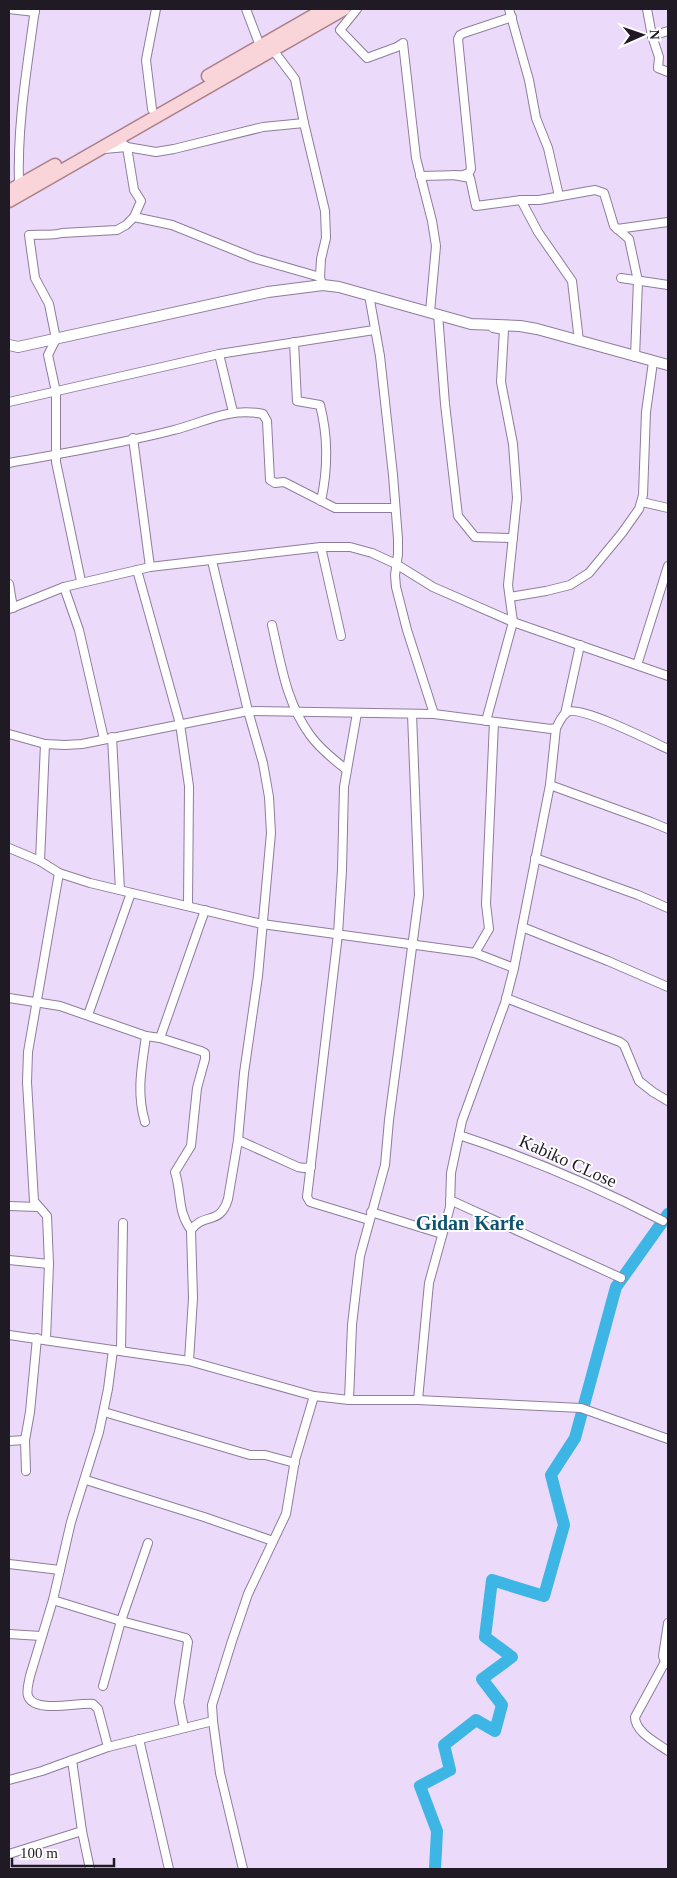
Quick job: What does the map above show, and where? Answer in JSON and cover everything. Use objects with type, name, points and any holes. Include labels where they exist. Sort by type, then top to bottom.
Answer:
[{"type":"main road","points":[[307,25],[325,9]]},
{"type":"main road","points":[[16,184],[307,25],[344,9]]},
{"type":"main road","points":[[9,202],[97,150],[122,143],[267,48]]},
{"type":"street","points":[[9,9],[35,10],[20,119],[16,184]]},
{"type":"street","points":[[152,109],[146,60],[156,9]]},
{"type":"street","points":[[246,9],[267,48],[295,79],[324,211],[326,238],[321,281]]},
{"type":"street","points":[[357,9],[340,30],[367,58],[403,44],[416,158],[432,221],[436,246],[434,313],[458,516],[474,537],[513,538]]},
{"type":"street","points":[[509,9],[529,80],[536,118],[548,148],[559,196]]},
{"type":"street","points":[[647,9],[652,36],[659,57],[658,68],[668,72]]},
{"type":"street","points":[[420,176],[454,176],[469,173],[471,169],[458,39],[464,33],[512,17]]},
{"type":"street","points":[[652,36],[668,31]]},
{"type":"street","points":[[81,581],[56,462],[56,392],[48,355],[56,338],[49,304],[35,278],[29,235],[117,230],[126,225],[134,217],[141,201],[134,190],[122,143],[156,152],[263,127],[304,123]]},
{"type":"street","points":[[9,176],[16,184]]},
{"type":"street","points":[[454,176],[470,178],[476,206],[521,200],[540,200],[600,191],[604,193],[617,229],[626,234],[629,239],[638,281],[635,357]]},
{"type":"street","points":[[521,200],[538,232],[572,281],[579,341]]},
{"type":"street","points":[[134,217],[172,225],[254,258],[321,281],[471,324],[504,330],[501,382],[513,444],[517,498],[508,585],[513,622],[490,721],[486,904],[489,929],[474,953]]},
{"type":"street","points":[[617,229],[668,222]]},
{"type":"street","points":[[621,278],[668,285]]},
{"type":"street","points":[[9,345],[18,347],[321,281]]},
{"type":"street","points":[[369,295],[381,364],[398,540],[395,575],[396,587],[407,630],[434,714]]},
{"type":"street","points":[[471,324],[520,326],[537,329],[668,365]]},
{"type":"street","points":[[9,402],[219,354],[374,330]]},
{"type":"street","points":[[294,342],[297,401],[320,405],[325,423],[326,464],[321,501]]},
{"type":"street","points":[[219,354],[233,412]]},
{"type":"street","points":[[510,597],[546,591],[570,584],[589,573],[639,509],[642,502],[646,412],[653,362]]},
{"type":"street","points":[[9,464],[174,430],[233,412],[254,412],[263,414],[267,421],[270,480],[275,483],[284,482],[309,493],[335,508],[395,508]]},
{"type":"street","points":[[133,438],[150,567]]},
{"type":"street","points":[[642,502],[668,508]]},
{"type":"street","points":[[321,547],[341,636]]},
{"type":"street","points":[[9,584],[11,609],[64,586],[150,567],[321,547],[350,547],[372,553],[396,564],[433,587],[513,622],[668,676]]},
{"type":"street","points":[[191,1230],[195,1225],[220,1214],[225,1208],[238,1140],[271,833],[269,796],[261,755],[248,711],[212,561]]},
{"type":"street","points":[[637,665],[668,566]]},
{"type":"street","points":[[137,570],[180,724],[189,786],[188,906]]},
{"type":"street","points":[[64,586],[79,630],[104,739]]},
{"type":"street","points":[[272,625],[288,694],[296,711],[310,736],[328,755],[347,770]]},
{"type":"street","points":[[418,1400],[429,1283],[450,1207],[451,1173],[462,1121],[506,998],[514,968],[550,785],[556,728],[565,714],[580,645]]},
{"type":"street","points":[[565,714],[576,710],[615,724],[668,749]]},
{"type":"street","points":[[9,734],[45,744],[65,745],[112,738],[248,711],[434,714],[551,729],[556,728]]},
{"type":"street","points":[[358,713],[344,787],[338,934],[307,1197],[310,1202],[442,1234]]},
{"type":"street","points":[[348,1400],[354,1295],[360,1256],[385,1165],[390,1112],[419,895],[412,714]]},
{"type":"street","points":[[112,738],[120,890]]},
{"type":"street","points":[[40,861],[45,744]]},
{"type":"street","points":[[550,785],[668,829]]},
{"type":"street","points":[[9,848],[40,861],[59,874],[131,893],[262,924],[413,943],[474,953],[514,968]]},
{"type":"street","points":[[535,858],[638,895],[668,908]]},
{"type":"street","points":[[26,1472],[25,1440],[41,1339],[49,1264],[47,1216],[34,1201],[27,1082],[28,1052],[59,874]]},
{"type":"street","points":[[88,1015],[131,893]]},
{"type":"street","points":[[160,1038],[206,910]]},
{"type":"street","points":[[522,927],[668,987]]},
{"type":"street","points":[[9,998],[60,1006],[146,1036],[160,1038],[204,1053],[205,1059],[197,1088],[191,1146],[175,1172],[179,1186],[181,1212],[183,1219],[191,1230],[193,1298],[189,1361]]},
{"type":"street","points":[[506,998],[620,1042],[624,1045],[644,1086],[668,1101]]},
{"type":"street","points":[[145,1122],[139,1105],[146,1036]]},
{"type":"street","name":"Kabiko CLose","points":[[459,1135],[505,1150],[567,1175],[663,1221]]},
{"type":"street","points":[[238,1140],[298,1167],[311,1167]]},
{"type":"street","points":[[450,1200],[621,1278]]},
{"type":"street","points":[[9,1206],[38,1207]]},
{"type":"street","points":[[108,1747],[98,1709],[93,1704],[40,1705],[28,1698],[30,1676],[53,1600],[71,1522],[86,1480],[104,1412],[117,1350],[123,1223]]},
{"type":"street","points":[[9,1260],[49,1264]]},
{"type":"street","points":[[9,1335],[189,1361],[314,1396],[348,1400],[418,1400],[582,1408],[668,1439]]},
{"type":"street","points":[[243,1869],[220,1773],[212,1722],[212,1705],[248,1594],[286,1514],[295,1463],[314,1396]]},
{"type":"street","points":[[104,1412],[250,1455],[265,1455],[295,1463]]},
{"type":"street","points":[[9,1441],[25,1440]]},
{"type":"street","points":[[86,1480],[273,1541]]},
{"type":"street","points":[[103,1686],[148,1543]]},
{"type":"street","points":[[9,1564],[60,1570]]},
{"type":"street","points":[[53,1600],[186,1638],[188,1642],[179,1702],[184,1728]]},
{"type":"street","points":[[668,1623],[663,1656],[666,1663],[635,1717],[638,1726],[668,1751]]},
{"type":"street","points":[[9,1634],[42,1636]]},
{"type":"street","points":[[9,1780],[42,1771],[108,1747],[212,1722]]},
{"type":"street","points":[[139,1739],[170,1869]]},
{"type":"street","points":[[72,1760],[82,1832],[90,1869]]},
{"type":"street","points":[[9,1854],[82,1832]]},
{"type":"waterway","points":[[435,1869],[437,1831],[420,1786],[450,1770],[444,1745],[476,1720],[495,1731],[502,1705],[482,1679],[512,1657],[485,1637],[492,1580],[544,1596],[564,1525],[551,1475],[575,1438],[616,1287],[668,1214]]},
{"type":"district","name":"Gidan Karfe","points":[[470,1223]]}]
